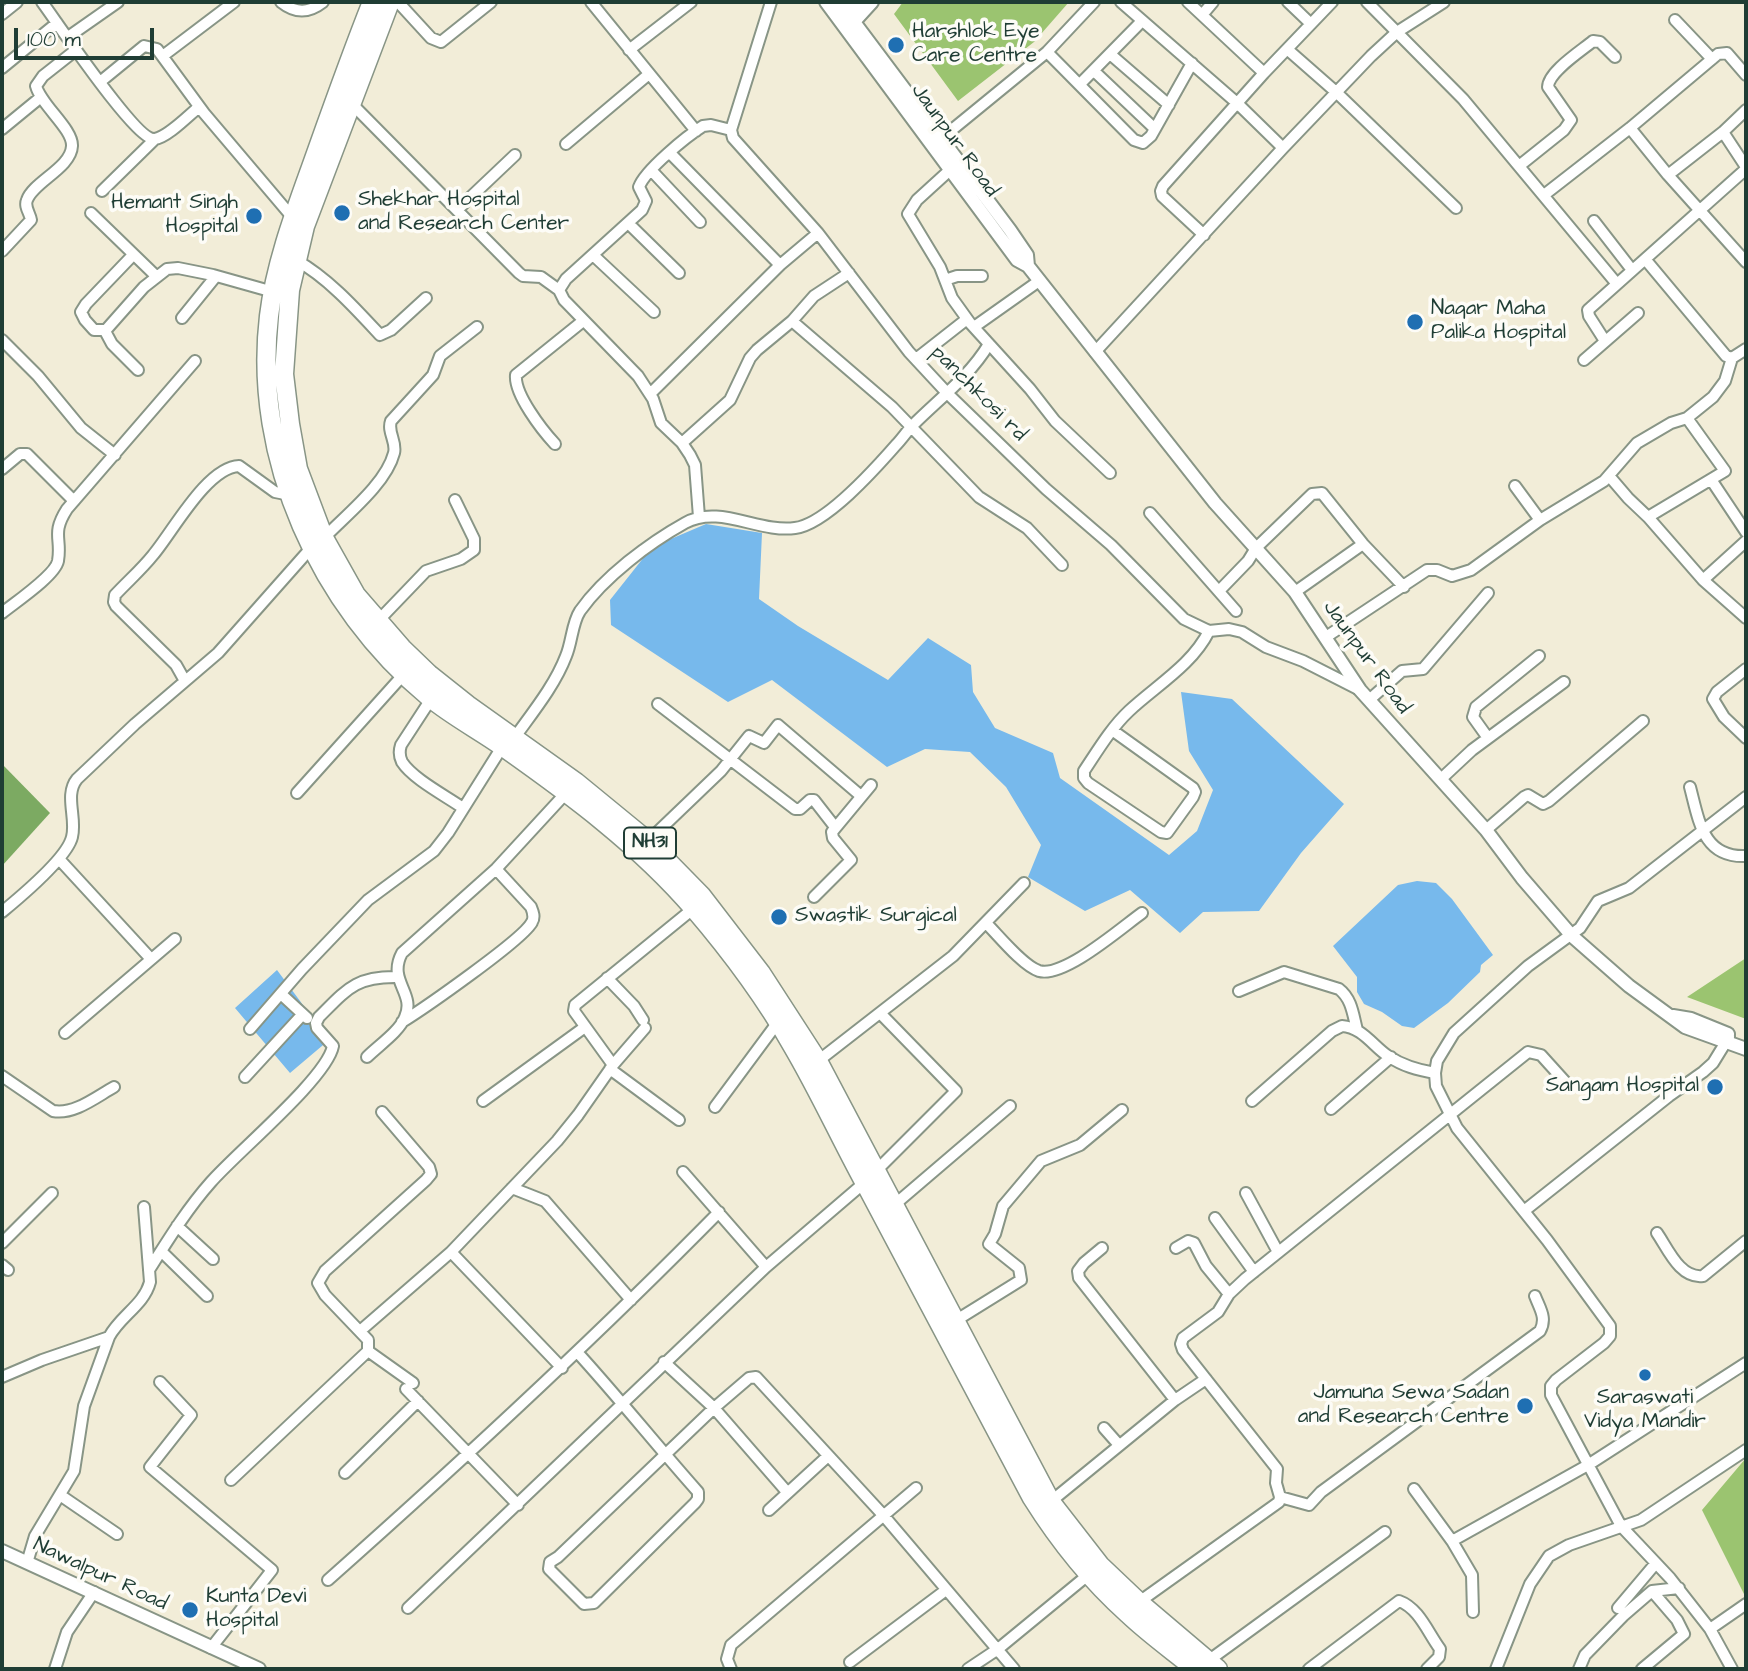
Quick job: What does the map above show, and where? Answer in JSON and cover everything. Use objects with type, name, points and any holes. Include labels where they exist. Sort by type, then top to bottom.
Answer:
[{"type":"highway","name":"NH31","points":[[372,2],[293,218],[281,294],[284,374],[290,424],[298,469],[326,576],[356,621],[404,674],[431,699],[508,742],[613,810],[701,895],[761,973],[818,1061],[870,1178],[893,1206],[955,1321],[1045,1506],[1100,1564],[1207,1666]]},
{"type":"highway","name":"NH31","points":[[390,2],[305,226],[296,260],[269,317],[267,380],[274,433],[290,495],[318,543],[377,622],[429,674],[659,871],[694,908],[729,952],[778,1022],[870,1178],[1045,1506],[1088,1575],[1128,1614],[1207,1666]]},
{"type":"street","points":[[2,13],[17,2]]},
{"type":"street","points":[[42,2],[100,82],[141,132],[155,139]]},
{"type":"street","points":[[68,37],[118,2]]},
{"type":"street","points":[[281,2],[298,12],[307,11],[323,2]]},
{"type":"street","points":[[397,2],[431,38],[441,42],[491,2]]},
{"type":"street","points":[[591,2],[696,131]]},
{"type":"street","points":[[629,50],[691,2]]},
{"type":"street","points":[[559,290],[566,279],[645,205],[639,187],[651,170],[696,131],[711,125],[731,130],[771,2]]},
{"type":"street","name":"Jaunpur Road","points":[[826,2],[848,21]]},
{"type":"street","name":"Jaunpur Road","points":[[839,2],[848,21],[938,142],[1016,238],[1027,255],[1028,267]]},
{"type":"street","points":[[848,21],[858,2]]},
{"type":"street","points":[[848,21],[872,2]]},
{"type":"street","points":[[938,142],[1047,52],[1094,2]]},
{"type":"street","points":[[1121,2],[1237,103],[1283,148]]},
{"type":"street","points":[[1188,2],[1264,73]]},
{"type":"street","points":[[1202,15],[1213,2]]},
{"type":"street","points":[[1288,2],[1311,24]]},
{"type":"street","points":[[1203,235],[1166,201],[1161,191],[1163,186],[1332,2]]},
{"type":"street","points":[[1367,2],[1463,99],[1617,284]]},
{"type":"street","points":[[1095,352],[1371,55],[1397,32],[1444,2]]},
{"type":"street","points":[[163,55],[230,3]]},
{"type":"street","points":[[1675,20],[1712,59]]},
{"type":"street","points":[[1080,84],[1142,21]]},
{"type":"street","points":[[2,68],[57,23]]},
{"type":"street","points":[[1519,166],[1564,130],[1571,120],[1548,87],[1553,74],[1593,41],[1600,42],[1615,57]]},
{"type":"street","points":[[100,82],[144,46],[150,46],[163,55],[200,107],[293,218]]},
{"type":"street","points":[[1287,49],[1336,92],[1456,208]]},
{"type":"street","points":[[2,251],[31,220],[26,206],[27,198],[63,163],[71,151],[71,140],[37,90],[38,82],[76,50]]},
{"type":"street","points":[[1047,52],[1138,143],[1147,141],[1192,63]]},
{"type":"street","points":[[1544,195],[1722,52],[1727,53],[1746,75]]},
{"type":"street","points":[[1110,54],[1168,105]]},
{"type":"street","points":[[1094,71],[1155,129]]},
{"type":"street","points":[[566,144],[649,74]]},
{"type":"street","points":[[2,129],[41,97]]},
{"type":"street","points":[[352,104],[519,273],[523,276],[541,277],[559,290],[564,300],[583,321],[638,376],[650,394],[661,423],[682,443],[695,465],[699,517]]},
{"type":"street","points":[[102,191],[155,139],[200,107]]},
{"type":"street","points":[[1668,176],[1746,110]]},
{"type":"street","points":[[1630,128],[1668,176],[1746,262]]},
{"type":"street","name":"panchkosi rd","points":[[731,130],[738,146],[818,233],[916,359],[948,394],[1046,489],[1111,545],[1184,619],[1209,631],[1229,629],[1242,632],[1266,647],[1303,661],[1360,690]]},
{"type":"street","points":[[1605,341],[1588,310],[1746,168],[1723,132]]},
{"type":"street","name":"Jaunpur Road","points":[[938,142],[951,169],[1017,260],[1028,267],[1215,503],[1295,592],[1360,690],[1486,830],[1522,878],[1572,936],[1629,986],[1672,1016],[1691,1018],[1728,1038]]},
{"type":"street","points":[[670,153],[780,265]]},
{"type":"street","points":[[457,210],[516,155]]},
{"type":"street","points":[[951,169],[917,200],[908,214],[929,247],[952,298],[971,323],[1055,421],[1110,473]]},
{"type":"street","points":[[651,170],[700,222]]},
{"type":"street","points":[[91,213],[156,276]]},
{"type":"street","points":[[1594,221],[1632,270]]},
{"type":"street","points":[[628,223],[679,273]]},
{"type":"street","points":[[650,394],[780,265],[818,233]]},
{"type":"street","points":[[133,255],[81,312],[94,330],[106,330],[156,276],[167,269],[178,268],[216,276],[281,294]]},
{"type":"street","points":[[593,255],[654,312]]},
{"type":"street","points":[[1645,259],[1720,349],[1732,358]]},
{"type":"street","points":[[296,260],[312,269],[380,335],[391,330],[426,298]]},
{"type":"street","points":[[682,443],[730,400],[750,358],[792,321],[808,302],[849,273]]},
{"type":"street","points":[[182,318],[216,276]]},
{"type":"street","points":[[945,280],[957,276],[982,276]]},
{"type":"street","points":[[916,359],[1039,281]]},
{"type":"street","points":[[1584,360],[1638,313]]},
{"type":"street","points":[[555,444],[542,429],[518,389],[516,375],[583,321]]},
{"type":"street","points":[[792,321],[856,375],[979,497],[1027,528],[1062,565]]},
{"type":"street","points":[[2,912],[68,850],[74,823],[71,796],[73,785],[135,724],[218,653],[384,475],[395,448],[389,426],[428,381],[440,356],[477,327]]},
{"type":"street","points":[[106,330],[112,344],[138,370]]},
{"type":"street","points":[[2,340],[38,376],[81,428],[115,455]]},
{"type":"street","points":[[250,1029],[368,900],[434,851],[508,742],[551,685],[566,656],[578,613],[588,600],[649,546],[699,517],[733,519],[783,529],[809,524],[823,516],[977,364],[989,344]]},
{"type":"street","points":[[1326,637],[1427,570],[1437,570],[1452,576],[1471,570],[1540,520],[1610,477],[1637,443],[1647,435],[1687,418],[1702,408],[1725,381],[1732,358],[1746,349]]},
{"type":"street","points":[[2,613],[55,568],[58,556],[57,528],[74,501],[195,360]]},
{"type":"street","points":[[1648,517],[1723,473],[1724,468],[1687,418]]},
{"type":"street","points":[[2,469],[20,454],[27,454],[74,501]]},
{"type":"street","points":[[185,681],[176,665],[116,606],[116,595],[155,554],[191,503],[224,470],[239,466],[275,492],[290,495]]},
{"type":"street","points":[[1610,477],[1703,580],[1746,618]]},
{"type":"street","points":[[1712,481],[1746,532]]},
{"type":"street","points":[[1515,486],[1540,520]]},
{"type":"street","points":[[1219,591],[1248,561],[1256,548],[1317,492],[1322,494],[1363,544],[1404,587]]},
{"type":"street","points":[[377,622],[426,571],[461,559],[474,550],[474,539],[455,500]]},
{"type":"street","points":[[1150,513],[1236,611]]},
{"type":"street","points":[[1703,580],[1746,541]]},
{"type":"street","points":[[1295,592],[1363,544]]},
{"type":"street","points":[[1369,700],[1402,671],[1423,668],[1488,593]]},
{"type":"street","points":[[1112,730],[1193,788],[1193,797],[1167,833],[1161,832],[1088,783],[1084,778],[1084,771],[1112,730],[1128,712],[1182,666],[1209,631]]},
{"type":"street","points":[[1488,738],[1474,717],[1476,707],[1539,656]]},
{"type":"street","points":[[1746,669],[1717,692],[1713,699],[1724,717],[1746,738]]},
{"type":"street","points":[[297,793],[404,674]]},
{"type":"street","points":[[1441,779],[1462,758],[1564,682]]},
{"type":"street","points":[[431,699],[405,736],[399,752],[401,761],[411,772],[463,808]]},
{"type":"street","points":[[658,704],[795,809],[800,809],[810,800],[814,800],[835,827]]},
{"type":"street","points":[[1486,830],[1528,795],[1543,804],[1549,801],[1643,721]]},
{"type":"street","points":[[648,841],[731,760],[749,736],[764,743],[778,725],[862,796]]},
{"type":"street","points":[[814,897],[851,860],[833,838],[832,832],[871,785]]},
{"type":"street","points":[[1690,787],[1702,833],[1723,854],[1746,856]]},
{"type":"street","points":[[402,1022],[408,1008],[398,977],[398,961],[408,947],[496,869],[566,793]]},
{"type":"street","points":[[1732,1669],[1710,1629],[1679,1588],[1621,1526],[1551,1395],[1556,1380],[1604,1343],[1609,1336],[1610,1326],[1524,1211],[1457,1128],[1436,1086],[1435,1073],[1437,1061],[1454,1034],[1528,967],[1572,936],[1586,922],[1598,901],[1629,888],[1746,797]]},
{"type":"street","points":[[59,859],[151,959]]},
{"type":"street","points":[[367,1057],[402,1022],[431,1004],[512,942],[532,922],[534,914],[531,907],[496,869]]},
{"type":"street","points":[[818,1061],[954,956],[1024,883]]},
{"type":"street","points":[[679,1120],[612,1067],[574,1012],[575,1005],[694,908]]},
{"type":"street","points":[[986,923],[1028,965],[1039,971],[1053,971],[1068,965],[1142,913]]},
{"type":"street","points":[[65,1033],[175,939]]},
{"type":"street","points":[[1239,991],[1278,973],[1303,977],[1339,989],[1345,994],[1357,1030]]},
{"type":"street","points":[[316,1023],[332,1004],[358,983],[380,977],[398,977]]},
{"type":"street","points":[[360,1331],[451,1252],[564,1132],[644,1024],[634,1006],[607,978]]},
{"type":"street","points":[[149,1270],[177,1226],[214,1178],[328,1061],[333,1046],[317,1028],[316,1023],[302,1015],[281,994]]},
{"type":"street","points":[[408,1608],[766,1267],[870,1178],[956,1091],[880,1013]]},
{"type":"street","points":[[245,1077],[302,1015]]},
{"type":"street","points":[[715,1107],[778,1022]]},
{"type":"street","points":[[1252,1101],[1332,1031],[1342,1026],[1357,1030],[1391,1058],[1414,1070],[1435,1073]]},
{"type":"street","points":[[483,1101],[585,1027]]},
{"type":"street","points":[[1728,1038],[1746,1040]]},
{"type":"street","points":[[1728,1038],[1746,1049]]},
{"type":"street","points":[[1524,1211],[1703,1072],[1713,1063],[1728,1038]]},
{"type":"street","points":[[1139,1602],[1279,1502],[1280,1497],[1276,1483],[1277,1469],[1183,1350],[1181,1344],[1184,1338],[1218,1312],[1229,1294],[1278,1252],[1528,1052],[1541,1055],[1569,1086]]},
{"type":"street","points":[[1331,1109],[1391,1058]]},
{"type":"street","points":[[2,1076],[53,1111],[61,1112],[76,1108],[114,1087]]},
{"type":"street","points":[[893,1206],[1010,1106]]},
{"type":"street","points":[[955,1321],[1021,1280],[1019,1268],[989,1244],[995,1234],[1003,1206],[1012,1194],[1041,1161],[1080,1145],[1122,1110]]},
{"type":"street","points":[[231,1480],[368,1351],[368,1340],[320,1289],[318,1283],[320,1277],[431,1174],[429,1167],[382,1112]]},
{"type":"street","points":[[682,1172],[766,1267]]},
{"type":"street","points":[[512,1188],[545,1201],[631,1300]]},
{"type":"street","points":[[2,1242],[52,1193]]},
{"type":"street","points":[[1246,1194],[1278,1252]]},
{"type":"street","points":[[27,1563],[36,1536],[74,1471],[83,1406],[108,1337],[147,1293],[149,1270],[144,1207]]},
{"type":"street","points":[[328,1580],[470,1455],[719,1212]]},
{"type":"street","points":[[1215,1218],[1254,1272]]},
{"type":"street","points":[[177,1226],[213,1259]]},
{"type":"street","points":[[1657,1233],[1680,1267],[1696,1277],[1703,1276],[1746,1241]]},
{"type":"street","points":[[1176,1248],[1188,1241],[1194,1243],[1206,1266],[1229,1294]]},
{"type":"street","points":[[1101,1248],[1078,1271],[1079,1279],[1175,1400]]},
{"type":"street","points":[[161,1251],[207,1296]]},
{"type":"street","points":[[451,1252],[562,1368]]},
{"type":"street","points":[[1280,1497],[1309,1506],[1331,1484],[1540,1331],[1543,1317],[1535,1296]]},
{"type":"street","points":[[2,1377],[108,1337]]},
{"type":"street","points":[[368,1351],[410,1386],[418,1401],[518,1505]]},
{"type":"street","points":[[577,1352],[622,1402],[666,1455],[698,1492],[698,1499],[594,1603],[584,1604],[549,1569],[550,1562],[666,1455],[714,1408],[749,1378],[756,1377],[884,1516],[1014,1669]]},
{"type":"street","points":[[664,1362],[714,1408],[788,1492]]},
{"type":"street","points":[[1452,1541],[1588,1465],[1746,1363]]},
{"type":"street","points":[[1045,1506],[1175,1400],[1206,1379]]},
{"type":"street","points":[[160,1382],[191,1415],[149,1467],[272,1570],[211,1648]]},
{"type":"street","points":[[345,1473],[418,1401]]},
{"type":"street","points":[[1104,1428],[1119,1446]]},
{"type":"street","points":[[1496,1669],[1530,1584],[1549,1556],[1569,1545],[1641,1520],[1746,1450]]},
{"type":"street","points":[[769,1510],[828,1456]]},
{"type":"street","points":[[731,1669],[727,1659],[732,1645],[916,1488]]},
{"type":"street","points":[[1414,1489],[1472,1574],[1473,1612]]},
{"type":"street","points":[[60,1495],[117,1534]]},
{"type":"street","points":[[1207,1666],[1385,1532]]},
{"type":"street","name":"Nawalpur Road","points":[[2,1551],[259,1669]]},
{"type":"street","points":[[1618,1608],[1656,1563]]},
{"type":"street","points":[[968,1669],[998,1649],[1088,1575]]},
{"type":"street","points":[[1579,1669],[1585,1655],[1652,1591],[1679,1588]]},
{"type":"street","points":[[850,1662],[946,1590]]},
{"type":"street","points":[[1642,1669],[1684,1634],[1677,1620],[1652,1591]]},
{"type":"street","points":[[55,1669],[67,1632],[94,1592]]},
{"type":"street","points":[[1309,1669],[1399,1601],[1409,1606],[1421,1619],[1440,1649],[1439,1657],[1427,1669]]},
{"type":"street","points":[[1710,1629],[1746,1604]]},
{"type":"green space","points":[[903,2],[1069,2],[1034,42],[958,101],[894,14]]},
{"type":"green space","points":[[2,764],[50,813],[2,866]]},
{"type":"green space","points":[[1746,958],[1746,1019],[1687,997]]},
{"type":"green space","points":[[1746,1458],[1746,1598],[1702,1510]]},
{"type":"water","points":[[706,524],[762,533],[759,599],[798,626],[888,680],[928,638],[971,665],[973,692],[995,728],[1053,753],[1060,778],[1169,855],[1197,831],[1213,790],[1189,751],[1181,692],[1232,699],[1344,804],[1301,853],[1259,911],[1203,912],[1180,933],[1130,890],[1085,911],[1028,877],[1041,845],[1006,787],[970,752],[925,749],[887,767],[772,680],[728,702],[611,625],[610,600],[652,547]]},
{"type":"water","points":[[1417,881],[1436,883],[1452,899],[1493,955],[1481,965],[1480,972],[1448,1003],[1414,1028],[1402,1026],[1364,1004],[1357,992],[1357,977],[1333,946],[1398,885]]},
{"type":"water","points":[[277,970],[329,1040],[290,1073],[235,1008]]},
{"type":"place","name":"Harshlok Eye Care Centre","points":[[896,45]]},
{"type":"place","name":"Shekhar Hospital and Research Center","points":[[342,213]]},
{"type":"place","name":"Hemant Singh Hospital","points":[[254,216]]},
{"type":"place","name":"Nagar Maha Palika Hospital","points":[[1415,322]]},
{"type":"place","name":"Swastik Surgical","points":[[779,917]]},
{"type":"place","name":"Sangam Hospital","points":[[1715,1087]]},
{"type":"place","name":"Saraswati Vidya Mandir","points":[[1645,1375]]},
{"type":"place","name":"Jamuna Sewa Sadan and Research Centre","points":[[1525,1406]]},
{"type":"place","name":"Kunta Devi Hospital","points":[[190,1610]]}]
